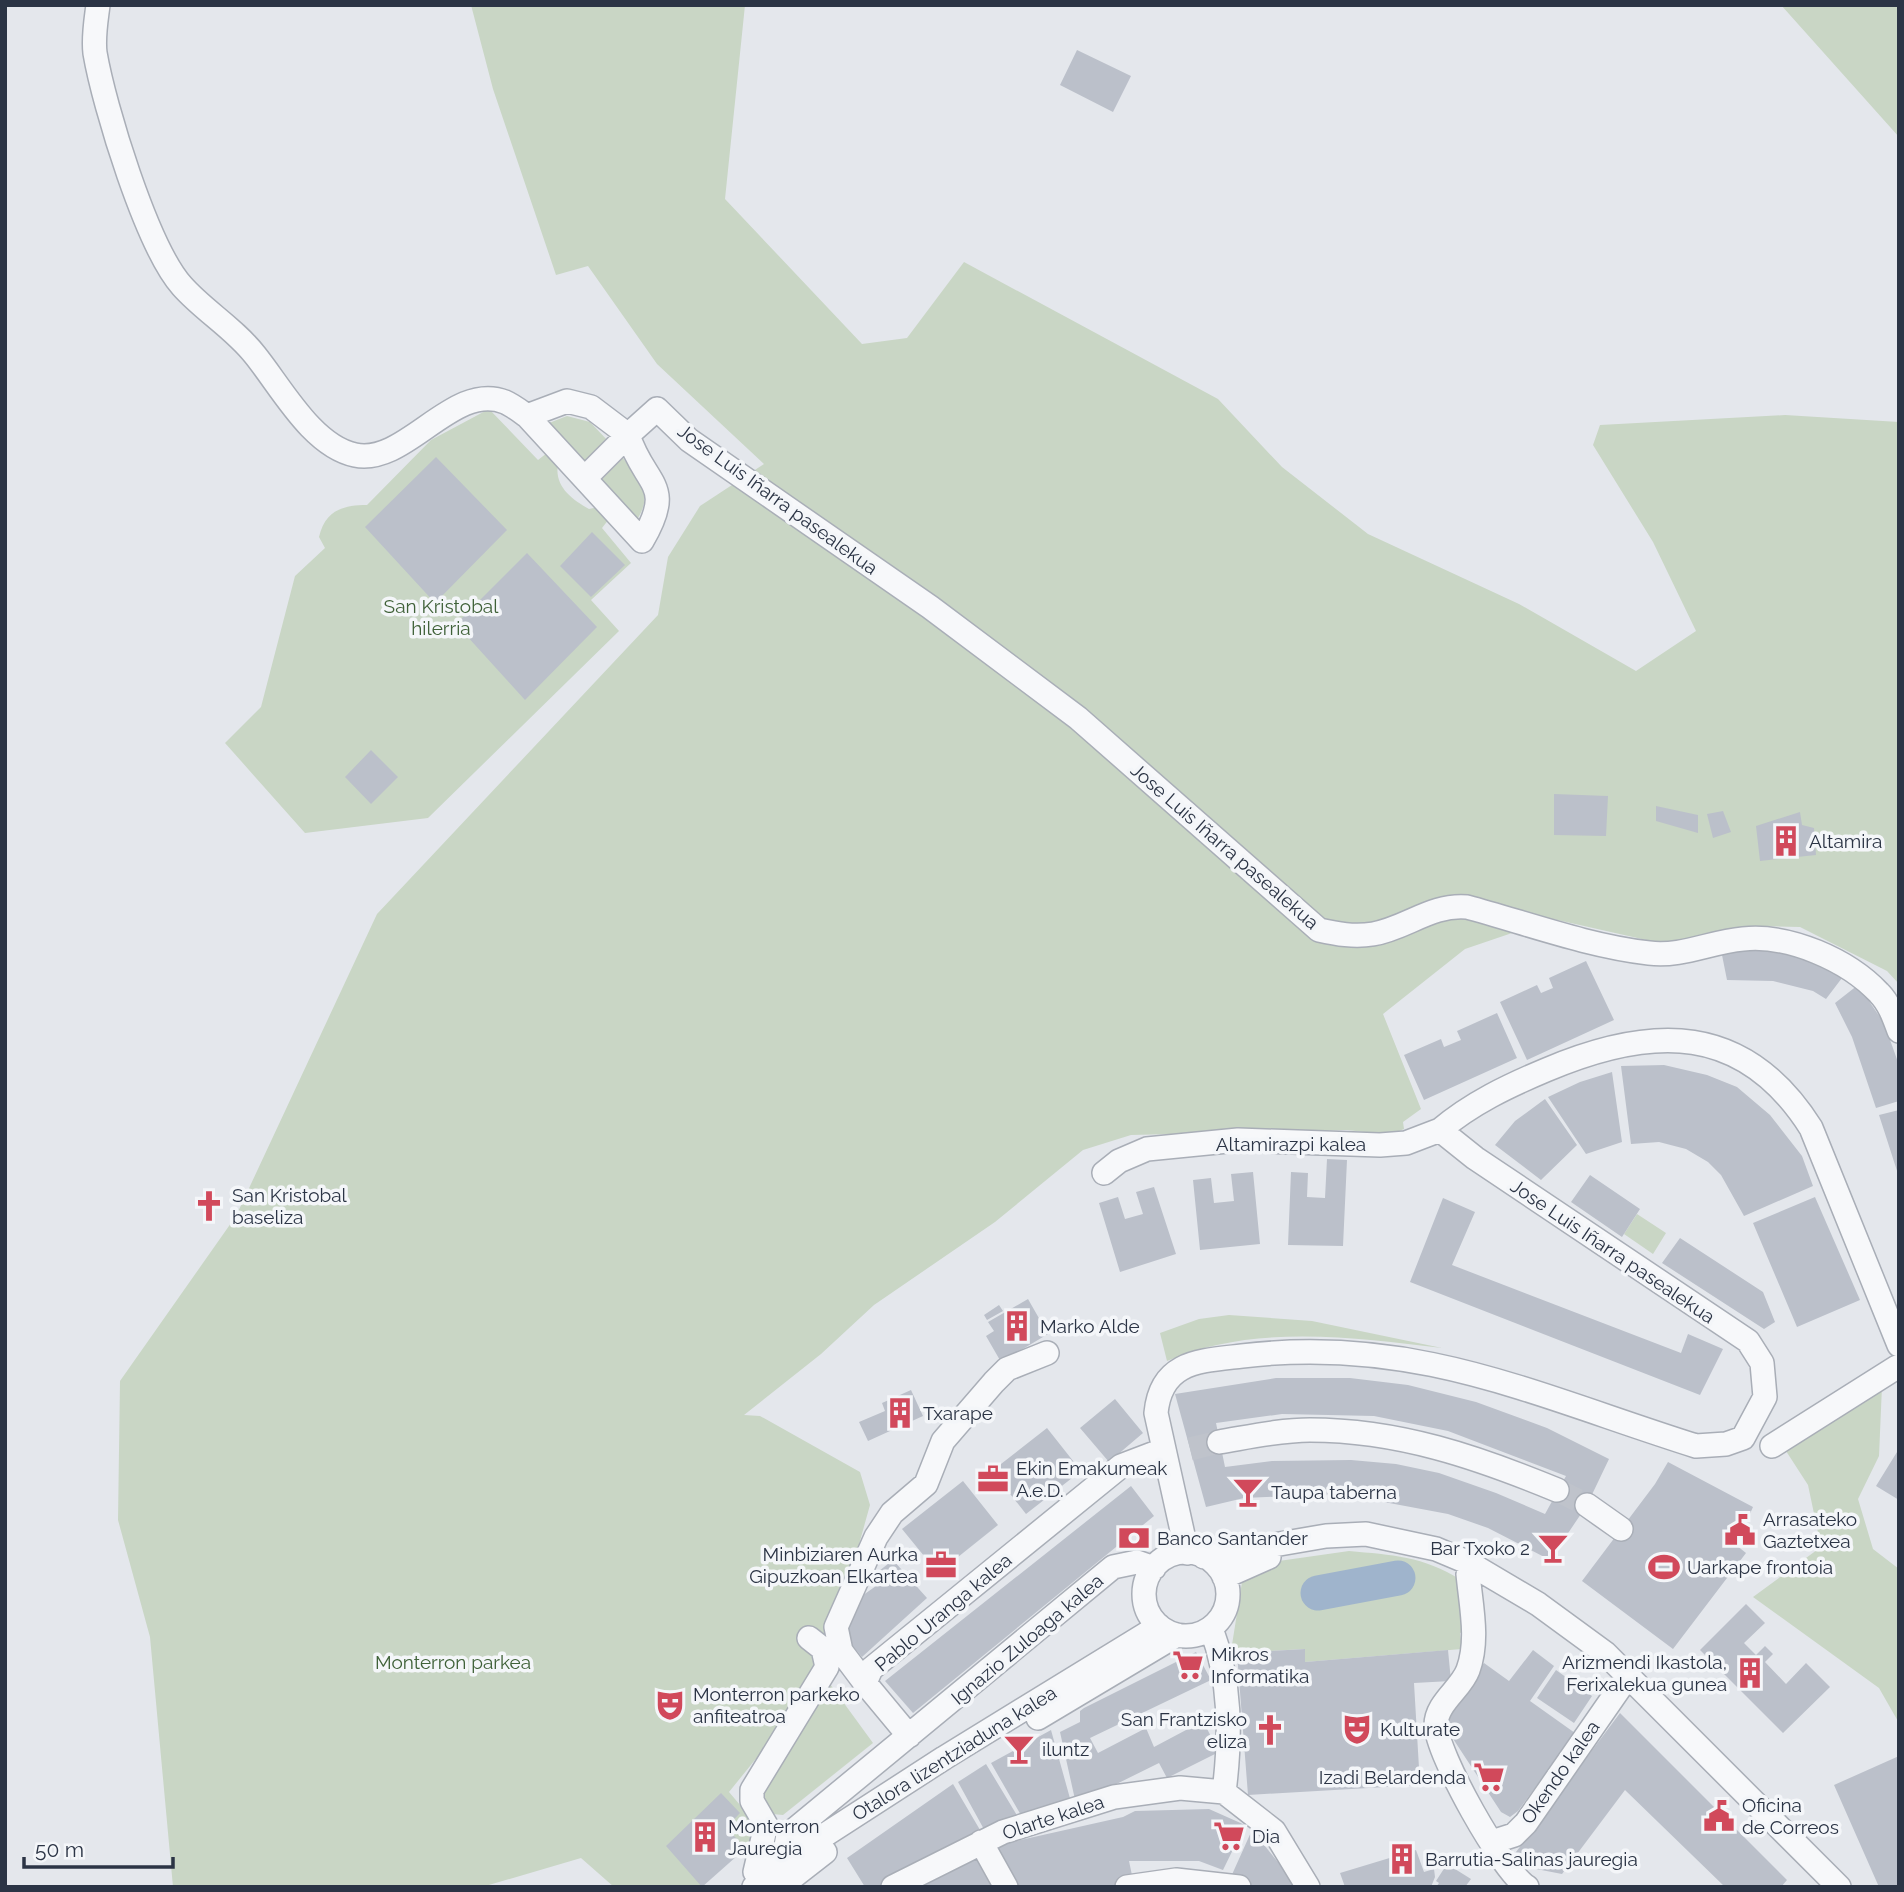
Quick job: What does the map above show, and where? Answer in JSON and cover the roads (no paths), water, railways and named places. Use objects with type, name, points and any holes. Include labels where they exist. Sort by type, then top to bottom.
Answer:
[{"type":"street","points":[[98,5],[95,51],[102,83],[137,199],[168,267],[181,286],[249,347],[317,434],[353,455],[383,453],[466,402],[486,399],[504,401],[527,416],[642,541],[658,514],[656,486],[635,456],[628,435],[591,407],[567,401],[527,416]]},
{"type":"street","name":"Jose Luis Iñarra pasealekua","points":[[628,435],[657,409],[689,440],[930,607],[1078,718],[1319,930],[1345,936],[1374,934],[1450,906],[1467,907],[1635,951],[1671,956],[1745,938],[1771,940],[1820,955],[1858,975],[1880,994],[1891,1010],[1899,1031]]},
{"type":"street","points":[[585,478],[628,435]]},
{"type":"street","points":[[1440,1130],[1465,1108],[1528,1077],[1582,1055],[1615,1046],[1676,1039],[1709,1045],[1740,1058],[1770,1076],[1794,1100],[1811,1128],[1898,1356],[1781,1441]]},
{"type":"street","name":"Jose Luis Iñarra pasealekua","points":[[1163,1450],[1156,1413],[1158,1395],[1176,1371],[1193,1362],[1284,1351],[1352,1351],[1403,1357],[1491,1377],[1696,1447],[1726,1444],[1743,1437],[1765,1397],[1762,1363],[1748,1341],[1475,1158],[1440,1130]]},
{"type":"street","name":"Altamirazpi kalea","points":[[1104,1173],[1119,1161],[1147,1149],[1238,1140],[1380,1145],[1406,1143],[1440,1130]]},
{"type":"street","points":[[865,1683],[841,1651],[836,1627],[876,1537],[892,1513],[926,1484],[943,1441],[994,1382],[1007,1369],[1047,1353]]},
{"type":"street","points":[[1219,1442],[1308,1430],[1378,1435],[1423,1443],[1482,1459],[1557,1490]]},
{"type":"street","points":[[1163,1450],[1195,1555],[1216,1565],[1224,1577],[1226,1605],[1215,1638],[1226,1686],[1230,1748],[1224,1792],[1274,1831],[1308,1887]]},
{"type":"street","name":"Pablo Uranga kalea","points":[[909,1736],[865,1683],[871,1669],[1121,1466],[1163,1450]]},
{"type":"street","points":[[1215,1638],[1168,1631],[1145,1605],[1147,1579],[1154,1567],[1169,1556],[1195,1555],[1326,1536],[1366,1534],[1436,1549],[1467,1562],[1538,1604],[1605,1653],[1839,1887]]},
{"type":"street","points":[[1224,1577],[1270,1556],[1331,1546],[1368,1545],[1410,1551],[1468,1574],[1536,1616],[1573,1644],[1816,1887]]},
{"type":"street","name":"Ignazio Zuloaga kalea","points":[[909,1736],[1113,1567],[1136,1562],[1154,1567]]},
{"type":"street","points":[[1468,1574],[1475,1644],[1467,1673],[1444,1703],[1436,1723],[1440,1747],[1508,1870],[1527,1887]]},
{"type":"street","name":"Otalora lizentziaduna kalea","points":[[754,1879],[970,1741],[1168,1631]]},
{"type":"street","name":"Otalora lizentziaduna kalea","points":[[780,1887],[814,1860],[1168,1631]]},
{"type":"street","points":[[754,1879],[766,1825],[752,1801],[755,1781],[827,1667],[823,1649],[808,1637]]},
{"type":"street","name":"Okendo kalea","points":[[1492,1842],[1514,1835],[1526,1823],[1619,1689]]},
{"type":"street","points":[[783,1862],[788,1835],[909,1736]]},
{"type":"street","name":"Olarte kalea","points":[[893,1887],[1013,1828],[1114,1797],[1180,1788],[1224,1792]]},
{"type":"street","points":[[981,1842],[1006,1887]]},
{"type":"street","points":[[1127,1887],[1176,1880],[1239,1887]]},
{"type":"waterway","points":[[1318,1593],[1398,1578]]},
{"type":"tunnel","points":[[1190,1449],[1219,1442]]},
{"type":"tunnel","points":[[1557,1490],[1587,1505]]},
{"type":"place","name":"Altamira","points":[[1786,841]]},
{"type":"place","name":"San Kristobal baseliza","points":[[209,1206]]},
{"type":"place","name":"Marko Alde","points":[[1017,1326]]},
{"type":"place","name":"Txarape","points":[[900,1413]]},
{"type":"place","name":"Ekin Emakumeak A.e.D.","points":[[993,1479]]},
{"type":"place","name":"Taupa taberna","points":[[1248,1492]]},
{"type":"place","name":"Arrasateko Gaztetxea","points":[[1740,1530]]},
{"type":"place","name":"Banco Santander","points":[[1134,1538]]},
{"type":"place","name":"Bar Txoko 2","points":[[1553,1548]]},
{"type":"place","name":"Minbiziaren Aurka Gipuzkoan Elkartea","points":[[941,1565]]},
{"type":"place","name":"Uarkape frontoia","points":[[1664,1567]]},
{"type":"place","name":"Mikros Informatika","points":[[1188,1665]]},
{"type":"place","name":"Arizmendi Ikastola, Ferixalekua gunea","points":[[1750,1673]]},
{"type":"place","name":"Monterron parkeko anfiteatroa","points":[[670,1705]]},
{"type":"place","name":"Kulturate","points":[[1357,1729]]},
{"type":"place","name":"San Frantzisko eliza","points":[[1270,1730]]},
{"type":"place","name":"iluntz","points":[[1019,1749]]},
{"type":"place","name":"Izadi Belardenda","points":[[1489,1777]]},
{"type":"place","name":"Oficina de Correos","points":[[1719,1816]]},
{"type":"place","name":"Dia","points":[[1229,1836]]},
{"type":"place","name":"Monterron Jauregia","points":[[705,1837]]},
{"type":"place","name":"Barrutia-Salinas jauregia","points":[[1402,1859]]},
{"type":"park label","name":"San Kristobal hilerria","points":[[441,617]]},
{"type":"park label","name":"Monterron parkea","points":[[453,1662]]}]
